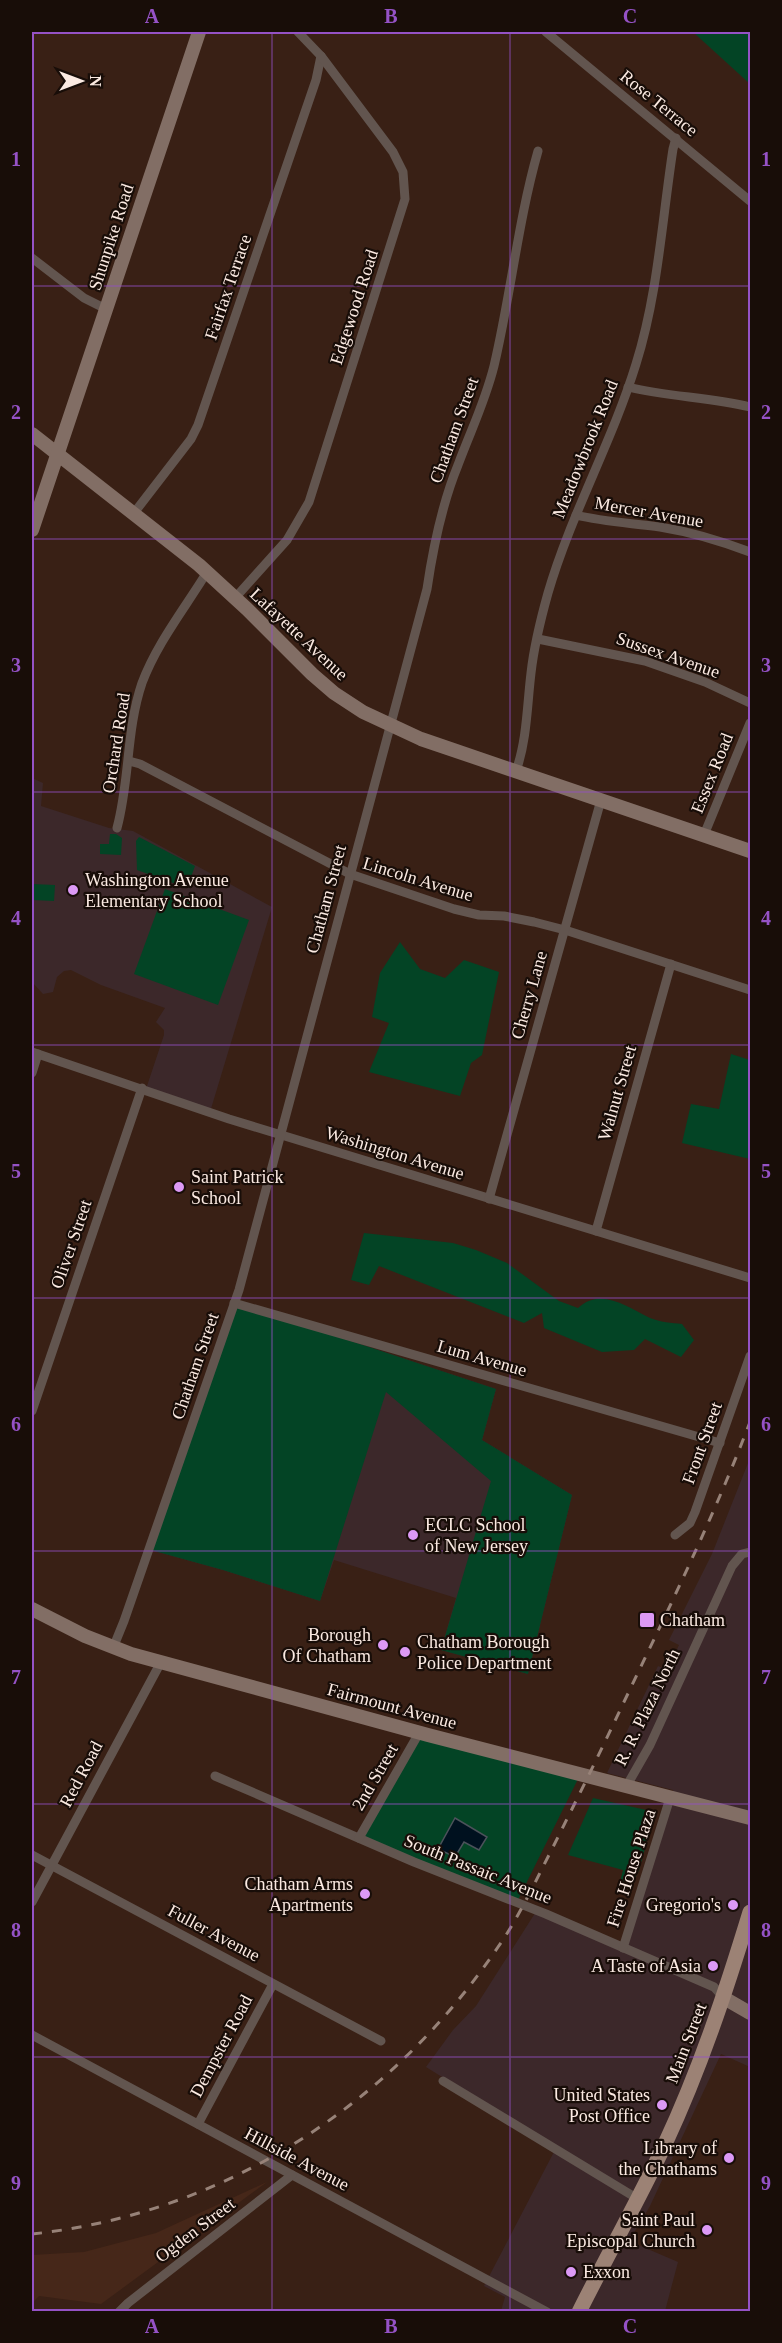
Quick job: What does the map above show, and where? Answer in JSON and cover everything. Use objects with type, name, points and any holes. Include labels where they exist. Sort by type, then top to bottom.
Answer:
[{"type":"main road","name":"Shunpike Road","points":[[32,530],[195,33]]},
{"type":"main road","name":"Lafayette Avenue","points":[[32,434],[207,572],[334,693],[363,712],[421,739],[750,851]]},
{"type":"main road","name":"Fairmount Avenue","points":[[32,1609],[113,1648],[160,1662],[750,1818]]},
{"type":"main road","name":"Main Street","points":[[582,2311],[684,2102],[724,1998],[750,1912]]},
{"type":"main road","points":[[724,1998],[750,2013]]},
{"type":"street","name":"Edgewood Road","points":[[235,598],[287,540],[309,502],[405,198],[403,172],[393,152],[321,56],[298,32]]},
{"type":"street","name":"Rose Terrace","points":[[546,32],[750,201]]},
{"type":"street","name":"Fairfax Terrace","points":[[134,513],[191,440],[198,425],[316,80],[321,56]]},
{"type":"street","name":"Meadowbrook Road","points":[[516,771],[523,752],[531,670],[548,593],[576,515],[612,433],[637,363],[651,303],[672,149],[676,138]]},
{"type":"street","name":"Chatham Street","points":[[113,1648],[234,1303],[427,589],[432,559],[453,479],[480,414],[493,367],[512,284],[521,217],[538,151]]},
{"type":"street","points":[[32,258],[84,298],[106,309]]},
{"type":"street","points":[[628,387],[643,391],[728,401],[750,407]]},
{"type":"street","name":"Mercer Avenue","points":[[576,515],[604,522],[653,526],[686,532],[750,552]]},
{"type":"street","name":"Orchard Road","points":[[117,828],[129,761],[132,724],[148,669],[164,639],[207,572]]},
{"type":"street","name":"Sussex Avenue","points":[[538,639],[645,661],[705,682],[750,703]]},
{"type":"street","name":"Essex Road","points":[[704,835],[750,723]]},
{"type":"street","name":"Lincoln Avenue","points":[[129,761],[140,764],[350,874],[454,909],[479,915],[534,922],[565,930],[750,990]]},
{"type":"street","name":"Cherry Lane","points":[[489,1199],[601,800]]},
{"type":"street","name":"Walnut Street","points":[[596,1231],[671,964]]},
{"type":"street","points":[[32,1073],[35,1053]]},
{"type":"street","name":"Washington Avenue","points":[[35,1053],[280,1135],[750,1278]]},
{"type":"street","name":"Oliver Street","points":[[32,1411],[142,1088]]},
{"type":"street","name":"Lum Avenue","points":[[234,1303],[720,1443]]},
{"type":"street","name":"Front Street","points":[[675,1535],[690,1523],[750,1356]]},
{"type":"street","name":"R. R. Plaza North","points":[[627,1787],[650,1745],[732,1566],[742,1554],[750,1552]]},
{"type":"street","name":"Red Road","points":[[32,1902],[160,1662]]},
{"type":"street","name":"2nd Street","points":[[359,1838],[419,1732]]},
{"type":"street","name":"South Passaic Avenue","points":[[215,1776],[623,1947],[714,1987],[724,1998]]},
{"type":"street","name":"Fire House Plaza","points":[[623,1947],[670,1798]]},
{"type":"street","name":"Fuller Avenue","points":[[32,1855],[381,2041]]},
{"type":"street","name":"Dempster Road","points":[[198,2124],[273,1984]]},
{"type":"street","name":"Hillside Avenue","points":[[32,2035],[548,2312]]},
{"type":"street","points":[[443,2081],[638,2199]]},
{"type":"street","name":"Ogden Street","points":[[119,2312],[292,2175]]},
{"type":"shaded area","points":[[32,778],[43,783],[41,806],[109,828],[133,831],[272,907],[210,1112],[146,1089],[164,1035],[164,1030],[156,1022],[165,1008],[101,985],[71,970],[64,971],[57,977],[53,992],[43,994],[32,982]]},
{"type":"shaded area","points":[[236,1303],[496,1389],[482,1440],[572,1495],[528,1674],[441,1650],[456,1598],[334,1560],[320,1601],[147,1549]]},
{"type":"shaded area","points":[[750,1458],[750,2067],[721,2054],[650,2206],[629,2241],[678,2262],[665,2311],[501,2311],[505,2297],[484,2286],[556,2148],[426,2067],[453,2030],[476,2006],[537,1910],[623,1947],[673,1790],[607,1773],[658,1666],[667,1670],[679,1645],[669,1640],[712,1554]]},
{"type":"shaded area","points":[[267,2182],[101,2304],[39,2296],[32,2303],[32,2255],[84,2252],[156,2233]]},
{"type":"green space","points":[[693,32],[750,32],[750,84]]},
{"type":"green space","points":[[110,834],[116,834],[122,838],[121,855],[100,854],[100,844],[109,844]]},
{"type":"green space","points":[[139,837],[195,866],[187,888],[137,870],[136,841]]},
{"type":"green space","points":[[32,884],[55,885],[54,901],[32,900]]},
{"type":"green space","points":[[165,889],[249,920],[218,1005],[134,974]]},
{"type":"green space","points":[[400,942],[420,969],[445,978],[464,960],[499,972],[482,1055],[471,1063],[460,1096],[369,1072],[389,1023],[372,1017],[380,973]]},
{"type":"green space","points":[[731,1054],[750,1060],[750,1159],[682,1143],[691,1104],[719,1109]]},
{"type":"green space","points":[[364,1233],[453,1243],[476,1250],[507,1263],[559,1301],[578,1308],[596,1299],[614,1301],[654,1319],[682,1324],[694,1340],[681,1357],[645,1339],[634,1350],[602,1352],[544,1328],[542,1313],[524,1323],[379,1266],[369,1285],[351,1280]]},
{"type":"green space","points":[[236,1303],[496,1389],[482,1440],[572,1495],[528,1674],[441,1650],[491,1481],[386,1392],[320,1601],[147,1549]]},
{"type":"green space","points":[[419,1733],[580,1775],[516,1904],[358,1838]]},
{"type":"green space","points":[[593,1798],[655,1812],[639,1870],[633,1882],[620,1882],[623,1870],[568,1855]]},
{"type":"water","points":[[455,1818],[487,1837],[479,1850],[464,1842],[455,1857],[438,1849]]},
{"type":"railway","points":[[32,2234],[102,2222],[170,2203],[235,2176],[296,2142],[354,2102],[407,2056],[455,2004],[506,1936],[520,1912],[673,1600],[721,1494],[750,1422]]},
{"type":"place","name":"Washington Avenue Elementary School","points":[[73,890]]},
{"type":"place","name":"Saint Patrick School","points":[[179,1187]]},
{"type":"place","name":"ECLC School of New Jersey","points":[[413,1535]]},
{"type":"place","name":"Chatham","points":[[647,1620]]},
{"type":"place","name":"Borough Of Chatham","points":[[383,1645]]},
{"type":"place","name":"Chatham Borough Police Department","points":[[405,1652]]},
{"type":"place","name":"Chatham Arms Apartments","points":[[365,1894]]},
{"type":"place","name":"Gregorio's","points":[[733,1905]]},
{"type":"place","name":"A Taste of Asia","points":[[713,1966]]},
{"type":"place","name":"United States Post Office","points":[[662,2105]]},
{"type":"place","name":"Library of the Chathams","points":[[729,2158]]},
{"type":"place","name":"Saint Paul Episcopal Church","points":[[707,2230]]},
{"type":"place","name":"Exxon","points":[[571,2272]]}]
